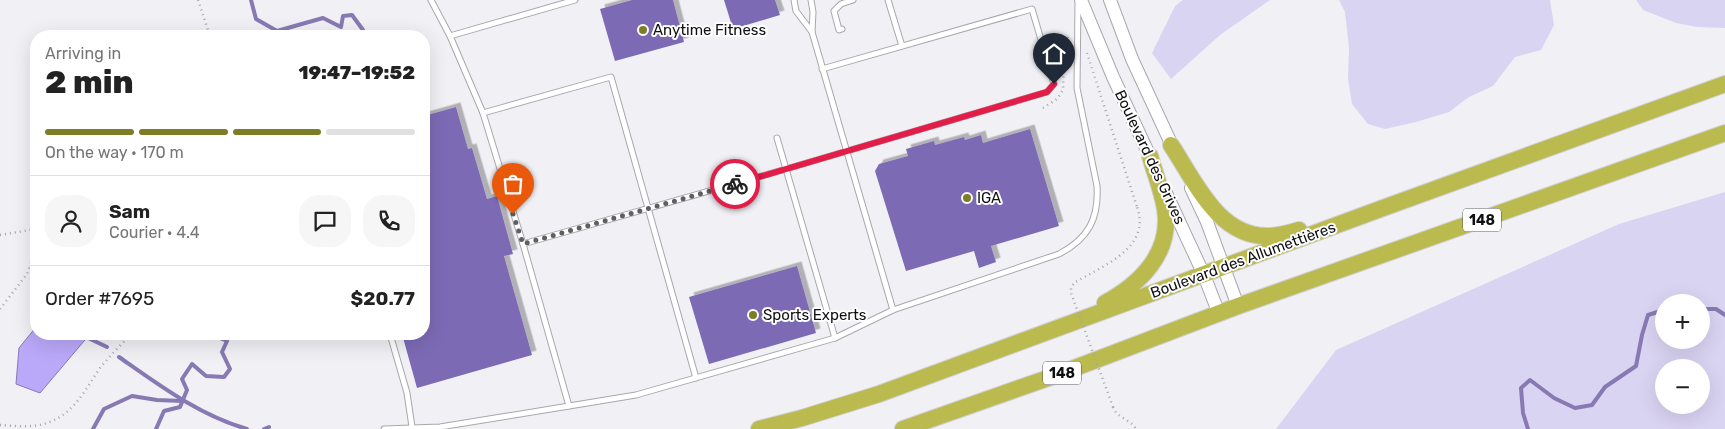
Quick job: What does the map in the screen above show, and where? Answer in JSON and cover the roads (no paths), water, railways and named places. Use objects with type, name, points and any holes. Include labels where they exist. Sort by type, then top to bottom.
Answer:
[{"type":"highway","name":"Boulevard des Allumettières","points":[[760,429],[879,394],[1725,84]]},
{"type":"highway","name":"148","points":[[903,429],[1051,377],[1238,306],[1725,133]]},
{"type":"highway","points":[[1171,145],[1214,211],[1235,228],[1247,233],[1258,236],[1277,236],[1383,208]]},
{"type":"highway","points":[[1062,326],[1132,286],[1154,263],[1165,237],[1166,226],[1165,209],[1150,156]]},
{"type":"street","name":"Boulevard des Grives","points":[[1080,0],[1113,77],[1204,275],[1219,314]]},
{"type":"street","name":"Boulevard des Grives","points":[[1110,0],[1132,59],[1207,222],[1238,306]]},
{"type":"lane","points":[[431,0],[450,36],[483,113],[569,406]]},
{"type":"lane","points":[[450,36],[575,0]]},
{"type":"lane","points":[[794,0],[796,11],[812,32]]},
{"type":"lane","points":[[811,0],[813,12],[812,32],[892,310]]},
{"type":"lane","points":[[842,29],[839,30],[834,11],[841,4],[854,0]]},
{"type":"lane","points":[[888,0],[902,46]]},
{"type":"lane","points":[[384,429],[440,427],[636,395],[834,338],[892,310],[1059,254],[1076,243],[1089,228],[1094,220],[1098,198],[1077,88],[1080,0]]},
{"type":"lane","points":[[523,244],[1047,92],[1054,84],[1032,9],[822,69]]},
{"type":"lane","points":[[483,113],[611,77],[696,378]]},
{"type":"lane","points":[[777,138],[834,338]]},
{"type":"lane","points":[[392,340],[407,393],[412,427]]},
{"type":"waterway","points":[[251,0],[256,19],[275,30]]},
{"type":"waterway","points":[[281,30],[323,18],[341,27],[343,16],[352,15],[363,30]]},
{"type":"waterway","points":[[1710,309],[1716,309],[1725,315]]},
{"type":"waterway","points":[[1528,429],[1523,413],[1521,388],[1530,380],[1554,398],[1575,408],[1592,405],[1605,387],[1636,366],[1648,315],[1655,313]]},
{"type":"waterway","points":[[92,340],[107,347]]},
{"type":"waterway","points":[[156,429],[164,411],[180,407],[187,390],[182,379],[192,364],[206,376],[224,377],[230,369],[222,352],[227,341],[225,340]]},
{"type":"waterway","points":[[119,357],[180,398],[212,416],[247,429]]},
{"type":"waterway","points":[[93,429],[104,409],[132,396],[182,401]]},
{"type":"waterway","points":[[264,429],[269,427]]},
{"type":"place","name":"Anytime Fitness","points":[[643,30]]},
{"type":"place","name":"IGA","points":[[967,198]]},
{"type":"place","name":"Sports Experts","points":[[753,315]]}]
